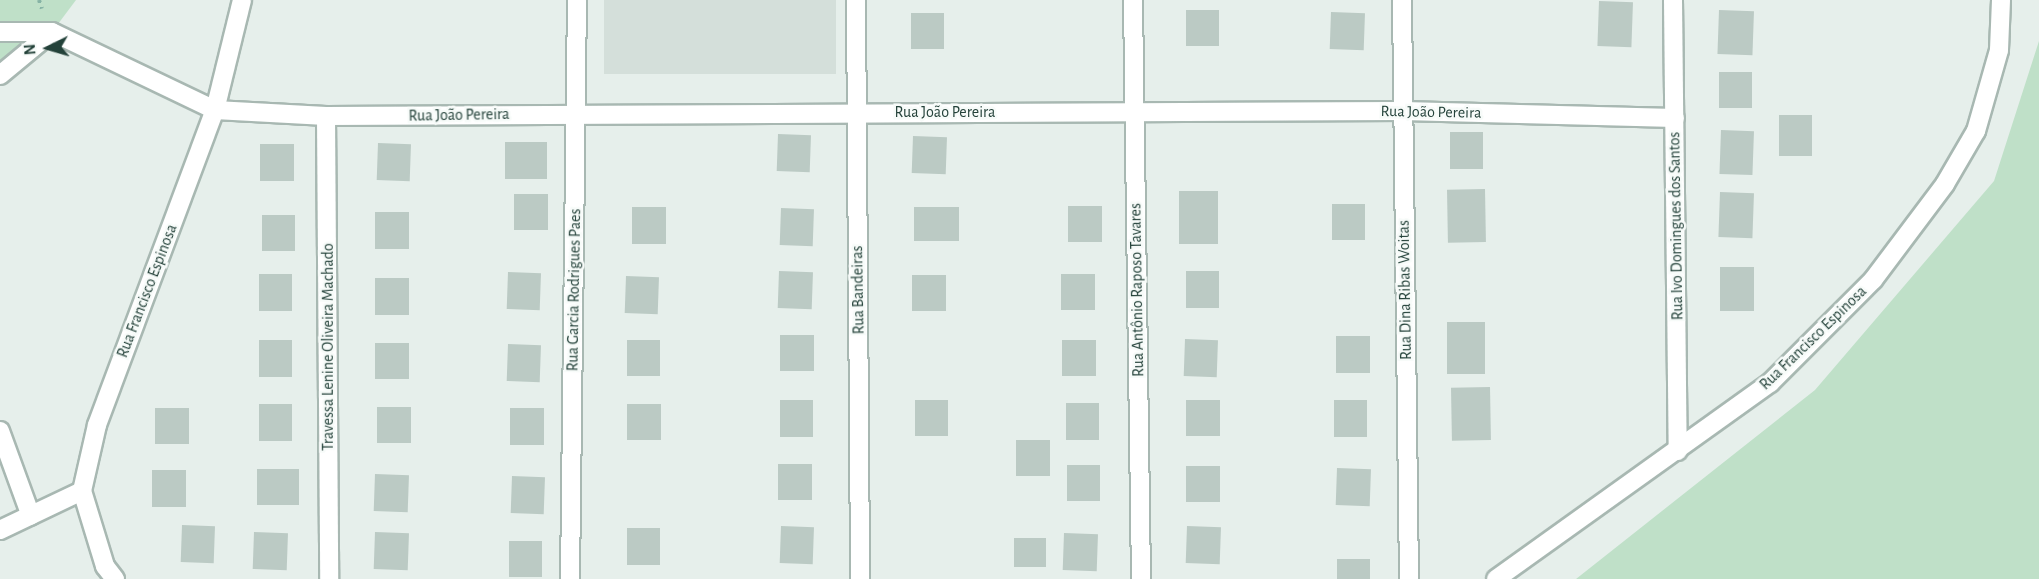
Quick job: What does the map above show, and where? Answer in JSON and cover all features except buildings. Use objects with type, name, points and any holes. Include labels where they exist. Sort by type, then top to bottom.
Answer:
[{"type":"street","name":"Rua Francisco Espinosa","points":[[115,579],[105,566],[82,492],[97,424],[216,110],[242,0]]},
{"type":"street","name":"Rua Garcia Rodrigues Paes","points":[[570,579],[577,0]]},
{"type":"street","name":"Rua Bandeiras","points":[[856,0],[860,579]]},
{"type":"street","name":"Rua Antônio Raposo Tavares","points":[[1133,0],[1141,579]]},
{"type":"street","name":"Rua Dina Ribas Woitas","points":[[1402,0],[1409,579]]},
{"type":"street","name":"Rua Ivo Domingues dos Santos","points":[[1673,0],[1678,451]]},
{"type":"street","name":"Rua Francisco Espinosa","points":[[1496,579],[1770,383],[1857,296],[1945,184],[1976,130],[1999,50],[2001,0]]},
{"type":"street","points":[[0,32],[52,32],[216,110]]},
{"type":"street","points":[[0,75],[52,32]]},
{"type":"street","name":"Rua João Pereira","points":[[216,110],[326,116],[576,113],[1403,111],[1674,118]]},
{"type":"street","name":"Travessa Lenine Oliveira Machado","points":[[326,116],[329,579]]},
{"type":"street","points":[[0,431],[31,516]]},
{"type":"street","points":[[0,530],[82,492]]},
{"type":"shaded area","points":[[604,0],[836,0],[836,74],[604,74]]},
{"type":"green space","points":[[0,0],[76,0],[52,32],[0,75]]},
{"type":"green space","points":[[2039,41],[2039,579],[1576,579],[1815,390],[1994,181]]}]
